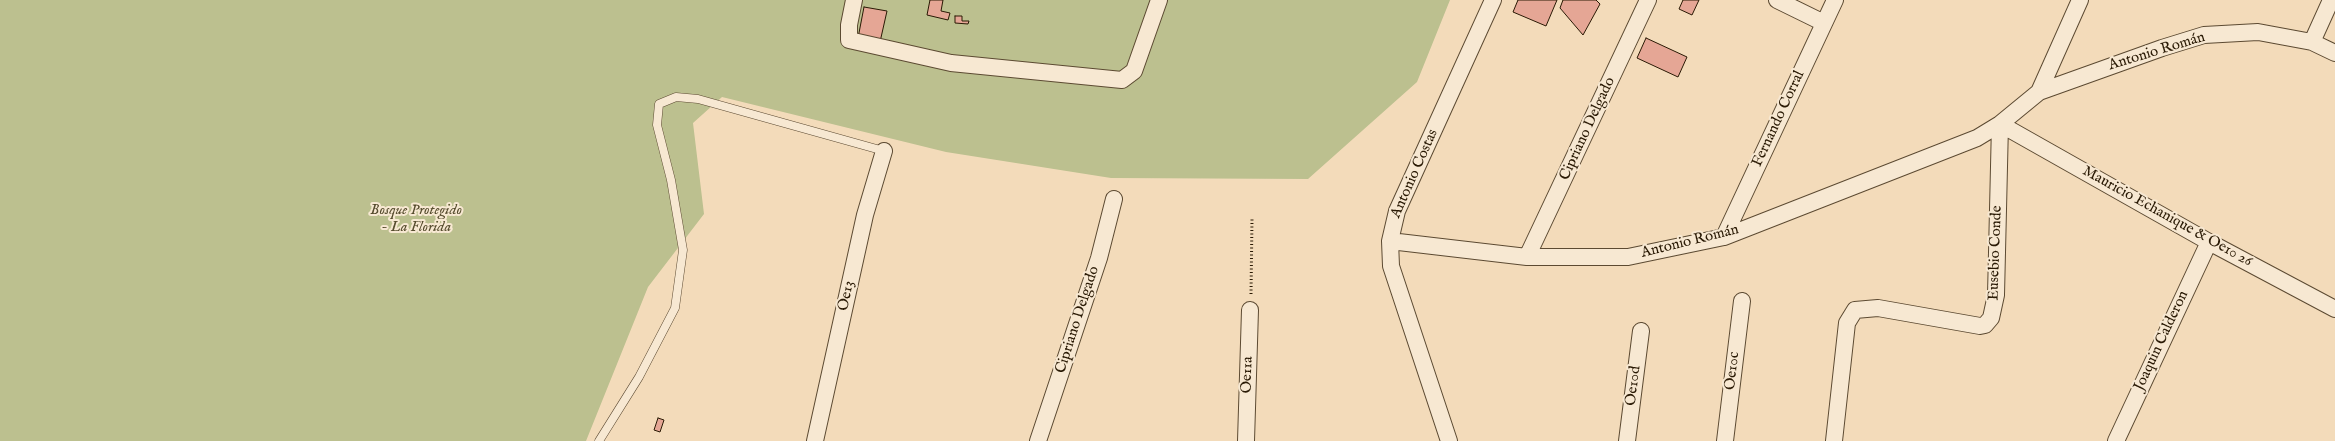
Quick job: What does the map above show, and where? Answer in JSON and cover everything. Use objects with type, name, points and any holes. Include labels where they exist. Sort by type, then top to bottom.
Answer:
[{"type":"street","points":[[854,0],[849,25],[849,40],[951,63],[1122,80],[1134,70],[1159,0]]},
{"type":"street","name":"Antonio Costas","points":[[1449,441],[1392,266],[1390,241],[1397,211],[1493,0]]},
{"type":"street","name":"Cipriano Delgado","points":[[1528,258],[1648,0]]},
{"type":"street","points":[[1777,0],[1824,23]]},
{"type":"street","name":"Fernando Corral","points":[[1724,237],[1835,0]]},
{"type":"street","points":[[2000,124],[2039,92],[2080,0]]},
{"type":"street","points":[[2312,42],[2331,0]]},
{"type":"street","name":"Antonio Román","points":[[2039,92],[2204,35],[2258,32],[2312,42],[2335,53]]},
{"type":"street","name":"Antonio Román","points":[[1390,241],[1528,258],[1628,257],[1724,237],[1977,138],[2000,124]]},
{"type":"street","name":"Mauricio Echanique & Oe10 26","points":[[2000,124],[2209,242],[2335,308]]},
{"type":"street","name":"Eusebio Conde","points":[[1834,441],[1847,323],[1855,310],[1878,308],[1980,326],[1985,325],[1991,318],[1996,295],[2000,124]]},
{"type":"street","name":"Oe13","points":[[815,441],[865,215],[884,152]]},
{"type":"street","name":"Cipriano Delgado","points":[[1038,441],[1099,258],[1114,199]]},
{"type":"street","name":"Joaquin Calderon","points":[[2116,441],[2209,242]]},
{"type":"street","name":"Oe10c","points":[[1724,441],[1742,301]]},
{"type":"street","name":"Oe11a","points":[[1246,441],[1250,310]]},
{"type":"street","name":"Oe10d","points":[[1627,441],[1641,330]]},
{"type":"lane","points":[[599,441],[639,377],[676,308],[683,250],[671,180],[657,125],[659,104],[676,97],[698,99],[884,152]]},
{"type":"path","points":[[1250,310],[1252,219]]},
{"type":"green space","name":"Bosque Protegido - La Florida","points":[[0,0],[1450,0],[1417,82],[1308,179],[1111,178],[946,152],[722,97],[693,123],[704,214],[648,287],[586,441],[0,441]]},
{"type":"building","points":[[930,0],[943,0],[941,11],[950,13],[948,20],[927,15]]},
{"type":"building","points":[[1518,0],[1557,0],[1546,26],[1513,12]]},
{"type":"building","points":[[1563,0],[1596,0],[1600,4],[1583,35],[1560,8]]},
{"type":"building","points":[[1683,0],[1699,0],[1692,15],[1679,9]]},
{"type":"building","points":[[864,7],[887,11],[880,42],[858,38]]},
{"type":"building","points":[[955,16],[962,16],[962,21],[969,21],[968,24],[955,23]]},
{"type":"building","points":[[1646,38],[1687,57],[1678,77],[1637,58]]},
{"type":"building","points":[[658,418],[664,420],[660,432],[654,430]]}]
